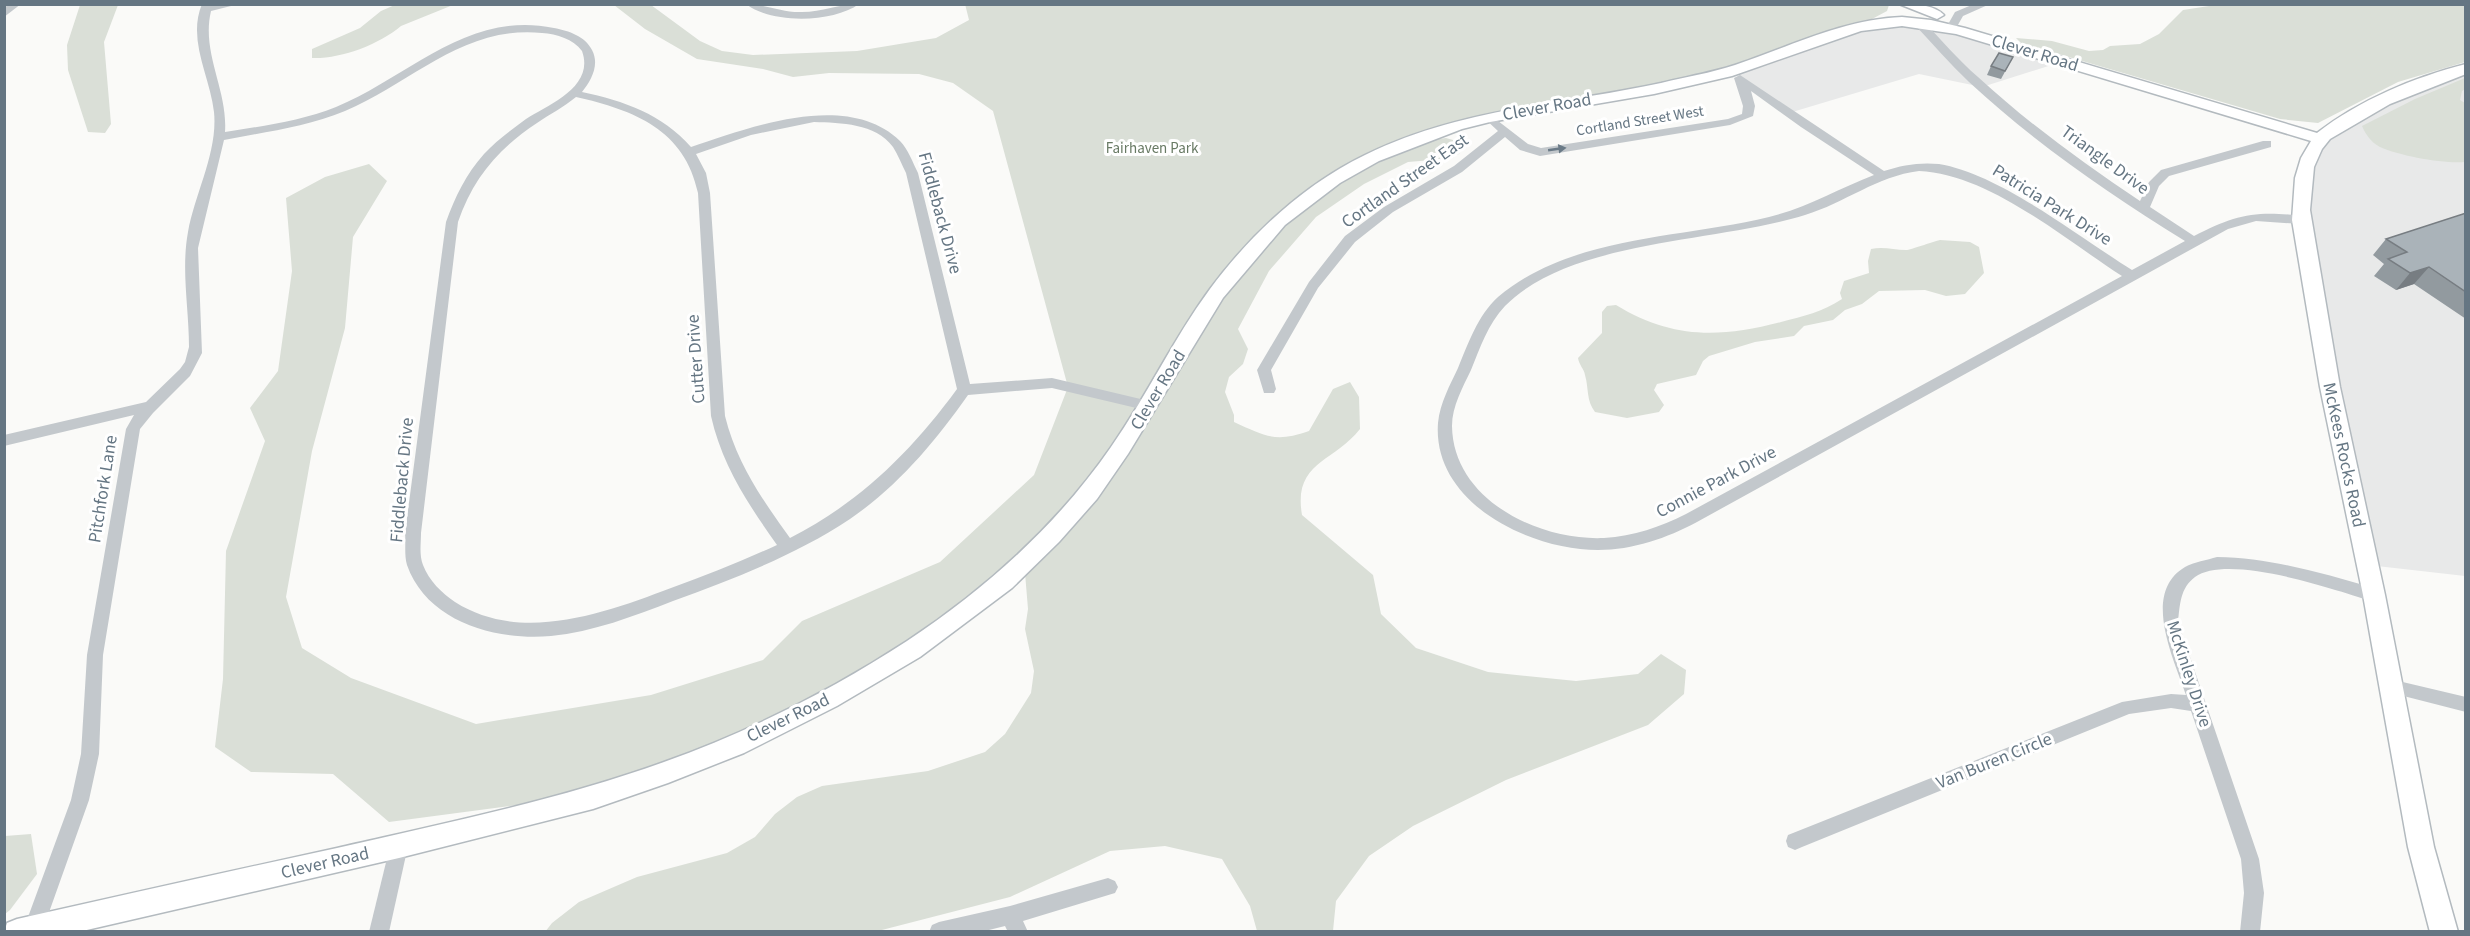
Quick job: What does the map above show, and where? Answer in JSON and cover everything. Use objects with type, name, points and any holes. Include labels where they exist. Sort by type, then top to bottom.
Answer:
[{"type":"street","points":[[4,14],[16,4]]},
{"type":"street","points":[[206,7],[234,4]]},
{"type":"street","points":[[751,4],[775,14],[795,16],[818,14],[854,4]]},
{"type":"street","points":[[1857,27],[1887,11],[1889,4]]},
{"type":"street","points":[[1904,4],[1953,22],[1985,4]]},
{"type":"street","points":[[1904,4],[1919,22]]},
{"type":"street","name":"Pitchfork Lane","points":[[26,930],[80,801],[90,754],[95,655],[133,429],[139,416],[147,407],[183,376],[195,353],[192,250],[197,212],[219,137],[220,114],[205,61],[202,39],[202,24],[206,7]]},
{"type":"street","name":"Clever Road","points":[[26,930],[399,846],[593,797],[668,772],[735,745],[818,704],[912,650],[1004,582],[1051,536],[1095,484],[1149,406],[1216,294],[1279,221],[1334,179],[1373,157],[1414,140],[1489,117],[1737,75],[1857,27],[1887,22],[1953,22],[2320,139]]},
{"type":"street","name":"Triangle Drive","points":[[1919,22],[1982,87],[2105,184],[2194,241]]},
{"type":"street","points":[[219,137],[313,118],[344,108],[449,46],[501,31],[536,29],[566,35],[584,46],[589,53],[589,69],[576,94],[625,106],[654,120],[678,137],[690,152]]},
{"type":"street","points":[[2320,139],[2388,97],[2427,81],[2466,69]]},
{"type":"street","points":[[1737,75],[1805,125],[1881,174]]},
{"type":"street","name":"Cortland Street West","points":[[1505,131],[1524,147],[1540,152],[1730,122],[1747,116],[1749,111],[1737,75]]},
{"type":"street","name":"Fiddleback Drive","points":[[576,94],[499,145],[470,178],[458,200],[452,222],[413,533],[415,564],[429,590],[455,612],[487,624],[532,630],[571,626],[611,616],[725,575],[787,547],[843,515],[884,484],[915,455],[964,390],[912,173],[908,158],[898,142],[879,130],[855,122],[809,118],[758,128],[690,152]]},
{"type":"street","points":[[1489,117],[1505,131]]},
{"type":"street","name":"Cortland Street East","points":[[1269,389],[1264,370],[1321,275],[1350,238],[1402,201],[1458,169],[1505,131]]},
{"type":"street","name":"McKees Rocks Road","points":[[2320,139],[2305,168],[2301,220],[2330,387],[2374,595],[2421,847],[2444,932]]},
{"type":"street","points":[[2143,209],[2150,188],[2156,179],[2165,173],[2267,144]]},
{"type":"street","name":"Cutter Drive","points":[[690,152],[700,173],[704,192],[718,416],[723,443],[734,470],[787,547]]},
{"type":"street","name":"Patricia Park Drive","points":[[1881,174],[1913,166],[1931,167],[1970,176],[2008,197],[2132,276]]},
{"type":"street","name":"Connie Park Drive","points":[[1881,174],[1843,195],[1804,212],[1730,230],[1622,249],[1559,265],[1529,280],[1504,298],[1486,319],[1448,408],[1445,424],[1446,441],[1452,463],[1465,485],[1487,507],[1516,525],[1552,538],[1591,544],[1620,543],[1648,537],[1677,526],[2194,241]]},
{"type":"street","points":[[2194,241],[2246,216],[2267,215],[2301,220]]},
{"type":"street","points":[[964,390],[1052,383],[1149,406]]},
{"type":"street","points":[[4,441],[147,407]]},
{"type":"street","name":"McKinley Drive","points":[[2250,932],[2254,893],[2250,859],[2170,622],[2169,604],[2174,587],[2184,575],[2201,566],[2222,562],[2251,563],[2374,595]]},
{"type":"street","points":[[2390,686],[2466,705]]},
{"type":"street","name":"Van Buren Circle","points":[[1795,840],[2128,707],[2171,701],[2198,704]]},
{"type":"street","points":[[379,932],[399,846]]},
{"type":"street","points":[[939,932],[1014,923],[1107,887]]},
{"type":"shaded area","points":[[1919,23],[2064,61],[1982,87],[1919,74],[1789,113],[1732,71],[1857,27]]},
{"type":"shaded area","points":[[2465,69],[2465,576],[2368,565],[2301,220],[2320,139],[2354,116]]},
{"type":"green space","points":[[397,4],[453,5],[401,26],[359,50],[335,56],[312,58],[312,49],[360,28],[381,11]]},
{"type":"green space","name":"Fairhaven Park","points":[[965,4],[1889,5],[1887,11],[1857,27],[1732,71],[1456,126],[1334,179],[1238,267],[1149,406],[1003,581],[827,698],[593,795],[389,822],[333,774],[251,772],[215,747],[223,679],[226,551],[265,441],[250,408],[278,371],[292,271],[286,198],[325,177],[369,164],[387,181],[353,237],[345,328],[312,451],[286,597],[302,648],[351,678],[476,724],[651,695],[763,660],[802,621],[940,562],[1034,475],[1068,387],[993,111],[953,83],[919,74],[829,73],[793,77],[763,69],[697,59],[645,29],[614,5],[651,5],[700,41],[722,51],[753,55],[857,51],[936,38],[969,20]]},
{"type":"green space","points":[[2222,4],[2465,5],[2465,62],[2398,82],[2318,123],[2280,119],[2021,43],[2016,38],[2052,41],[2089,51],[2103,50],[2110,46],[2140,44],[2159,34],[2183,10]]},
{"type":"green space","points":[[80,5],[118,5],[104,42],[111,124],[105,133],[88,132],[68,70],[67,45]]},
{"type":"green space","points":[[2465,78],[2465,89],[2462,91],[2460,100],[2465,103],[2465,162],[2434,161],[2380,147],[2369,138],[2362,126],[2415,99]]},
{"type":"green space","points":[[1446,138],[1453,140],[1462,149],[1459,154],[1444,159],[1408,162],[1364,184],[1316,217],[1269,271],[1238,329],[1248,349],[1243,364],[1229,377],[1225,392],[1234,415],[1234,422],[1270,436],[1287,437],[1309,431],[1333,389],[1350,382],[1359,397],[1360,429],[1309,473],[1303,484],[1302,515],[1373,575],[1381,614],[1416,648],[1488,672],[1576,681],[1638,674],[1661,654],[1686,670],[1684,694],[1648,725],[1506,780],[1413,826],[1369,856],[1336,901],[1333,931],[1257,931],[1250,906],[1222,859],[1165,846],[1110,851],[1010,897],[878,931],[545,932],[552,923],[579,902],[637,877],[727,853],[755,837],[775,814],[797,797],[822,786],[928,771],[985,752],[1005,734],[1031,693],[1034,671],[1025,629],[1028,609],[1025,573],[1221,293],[1283,222],[1337,180],[1416,142]]},
{"type":"green space","points":[[1940,240],[1970,242],[1979,247],[1984,273],[1965,294],[1946,296],[1925,290],[1879,291],[1862,304],[1845,310],[1833,320],[1804,326],[1794,336],[1755,342],[1709,356],[1703,361],[1696,375],[1657,384],[1654,390],[1664,405],[1659,412],[1627,418],[1595,412],[1592,408],[1578,358],[1602,333],[1602,312],[1607,306],[1616,305],[1637,316],[1676,330],[1716,333],[1758,327],[1813,313],[1842,299],[1840,293],[1844,281],[1869,273],[1868,261],[1871,249],[1906,250]]},
{"type":"green space","points":[[31,834],[37,874],[5,914],[5,836]]},
{"type":"building","points":[[1999,53],[2013,57],[2005,71],[1991,66]]},
{"type":"building","points":[[2466,213],[2466,292],[2429,267],[2410,273],[2388,259],[2407,252],[2386,239]]}]
